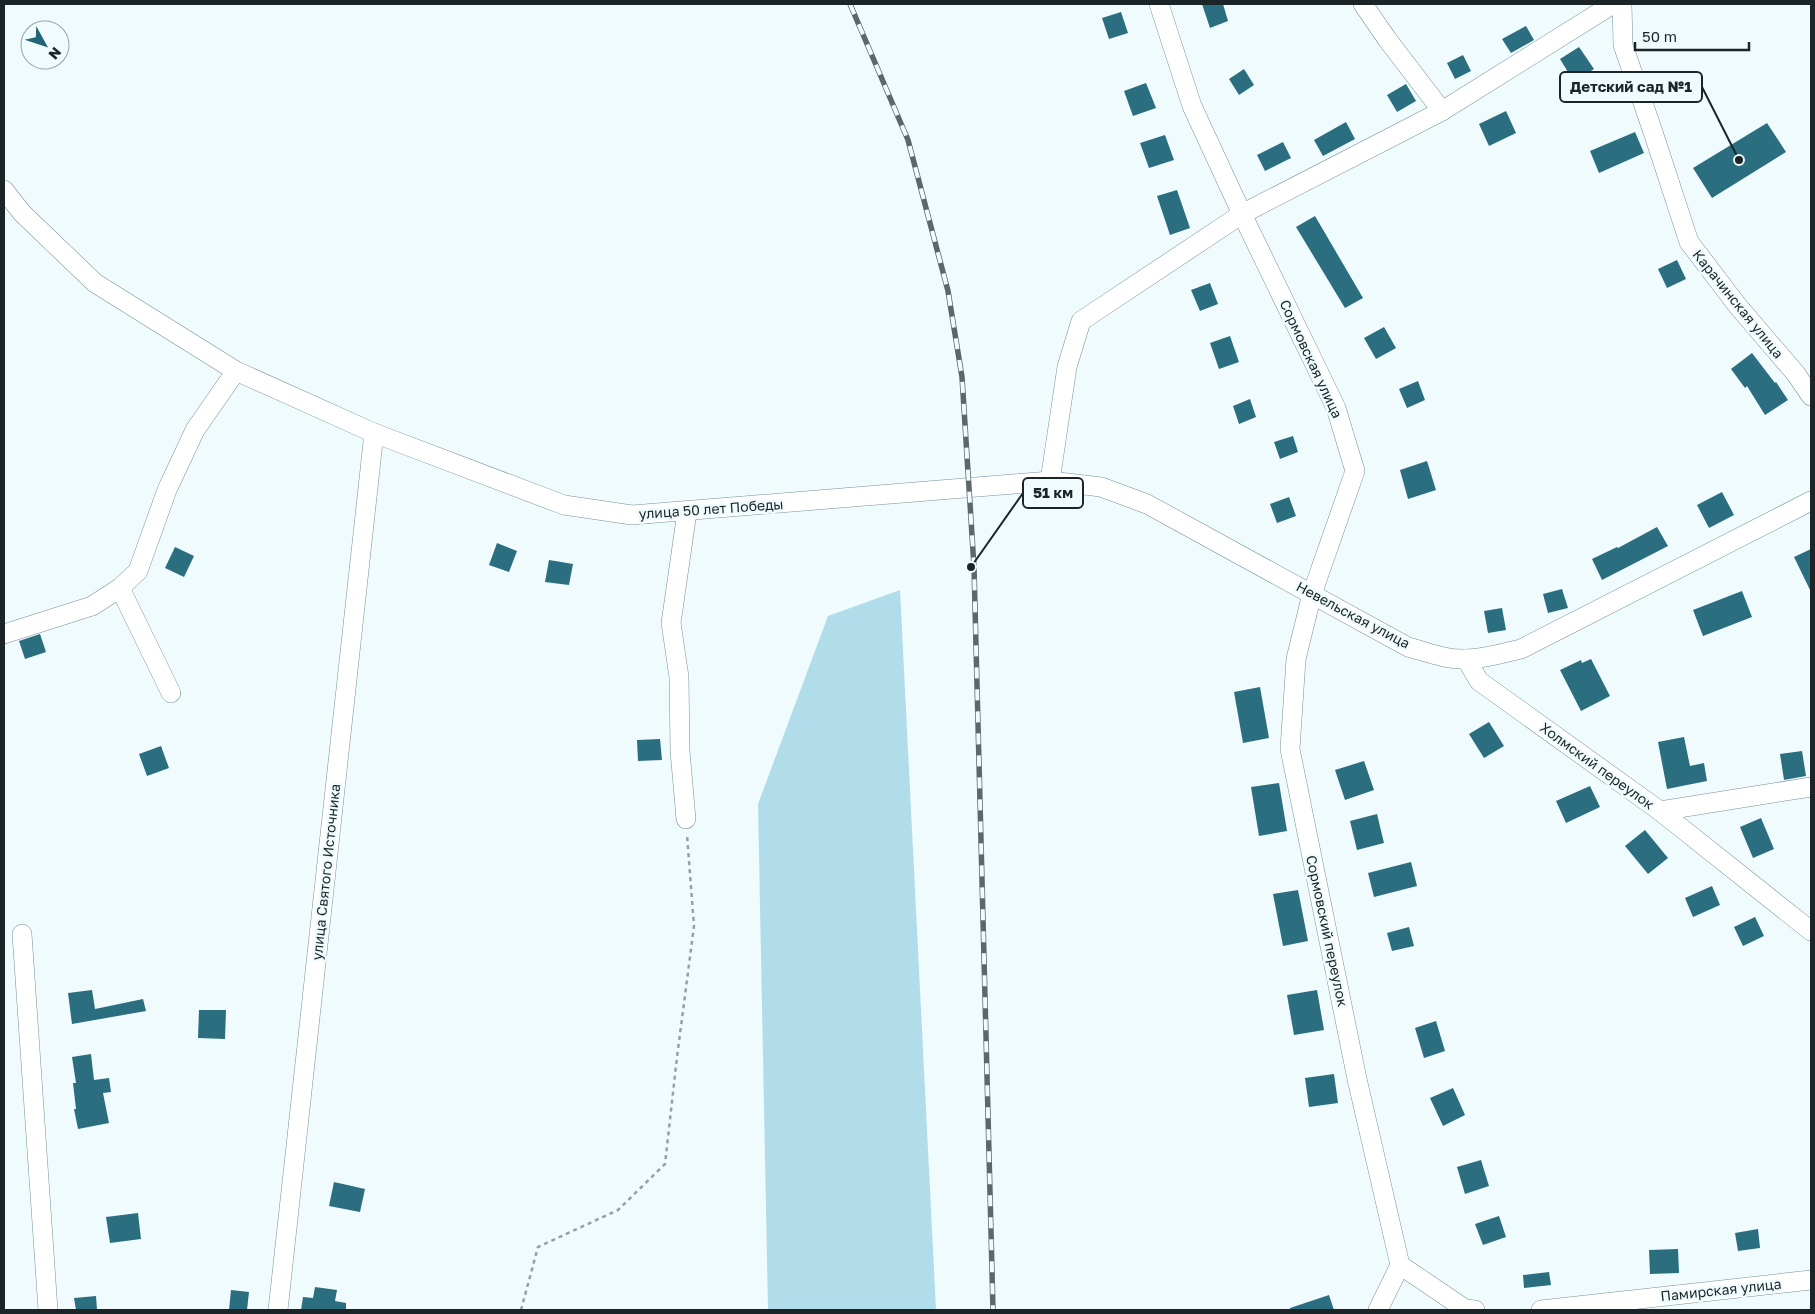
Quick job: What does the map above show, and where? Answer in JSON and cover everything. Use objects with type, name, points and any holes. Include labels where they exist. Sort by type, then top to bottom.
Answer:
[{"type":"street","name":"Сормовская улица","points":[[1159,4],[1192,106],[1336,408],[1355,471],[1312,594]]},
{"type":"street","points":[[1364,4],[1387,39],[1442,112]]},
{"type":"street","points":[[1050,480],[1067,367],[1082,321],[1242,214],[1442,112],[1613,4]]},
{"type":"street","name":"Карачинская улица","points":[[1622,4],[1623,45],[1654,132],[1689,242],[1737,305],[1796,374],[1811,396]]},
{"type":"street","name":"улица 50 лет Победы","points":[[4,190],[22,213],[94,282],[236,370],[374,433],[564,505],[632,515],[970,488]]},
{"type":"street","points":[[4,634],[92,606],[120,588],[138,571],[167,490],[195,430],[236,370]]},
{"type":"street","name":"улица Святого Источника","points":[[278,1310],[374,433]]},
{"type":"street","name":"Невельская улица","points":[[970,488],[1050,480],[1101,487],[1147,504],[1408,647],[1444,657],[1466,659],[1485,657],[1521,648],[1811,501]]},
{"type":"street","points":[[686,819],[680,751],[679,677],[671,623],[687,512]]},
{"type":"street","points":[[120,588],[171,693]]},
{"type":"street","name":"Сормовский переулок","points":[[1312,594],[1296,659],[1290,749],[1357,1079],[1400,1265]]},
{"type":"street","name":"Холмский переулок","points":[[1466,659],[1480,681],[1660,811],[1811,787]]},
{"type":"street","points":[[1660,811],[1811,932]]},
{"type":"street","points":[[22,934],[48,1310]]},
{"type":"street","points":[[1378,1310],[1400,1265],[1465,1309],[1475,1310]]},
{"type":"street","name":"Памирская улица","points":[[1541,1310],[1811,1280]]},
{"type":"path","points":[[520,1310],[538,1248],[618,1210],[665,1164],[694,926],[686,819]]},
{"type":"shaded area","points":[[900,590],[936,1310],[768,1310],[758,804],[828,616]]},
{"type":"building","points":[[1202,4],[1223,4],[1228,21],[1210,28]]},
{"type":"building","points":[[1121,12],[1128,33],[1109,39],[1102,18]]},
{"type":"building","points":[[1526,26],[1534,40],[1511,53],[1502,39]]},
{"type":"building","points":[[1579,47],[1594,69],[1574,82],[1560,59]]},
{"type":"building","points":[[1463,55],[1471,71],[1455,79],[1447,63]]},
{"type":"building","points":[[1244,69],[1254,85],[1239,95],[1229,79]]},
{"type":"building","points":[[1146,83],[1156,108],[1133,116],[1124,91]]},
{"type":"building","points":[[1406,84],[1416,101],[1397,112],[1387,95]]},
{"type":"building","points":[[1506,111],[1516,133],[1489,146],[1479,124]]},
{"type":"building","points":[[1346,122],[1355,139],[1323,156],[1314,140]]},
{"type":"building","points":[[1767,123],[1786,152],[1712,198],[1693,168]]},
{"type":"building","points":[[1635,132],[1644,153],[1599,173],[1590,151]]},
{"type":"building","points":[[1165,135],[1174,160],[1149,168],[1140,143]]},
{"type":"building","points":[[1283,142],[1291,158],[1265,171],[1257,155]]},
{"type":"building","points":[[1177,190],[1190,228],[1170,235],[1157,196]]},
{"type":"building","points":[[1315,216],[1363,298],[1345,308],[1296,227]]},
{"type":"building","points":[[1677,260],[1686,279],[1667,288],[1658,269]]},
{"type":"building","points":[[1210,283],[1218,304],[1200,311],[1191,290]]},
{"type":"building","points":[[1384,327],[1396,348],[1376,359],[1364,338]]},
{"type":"building","points":[[1230,336],[1239,362],[1219,369],[1210,343]]},
{"type":"building","points":[[1752,353],[1788,400],[1765,415],[1747,386],[1745,388],[1731,369]]},
{"type":"building","points":[[1418,381],[1425,400],[1407,408],[1399,389]]},
{"type":"building","points":[[1250,399],[1256,417],[1239,424],[1233,406]]},
{"type":"building","points":[[1293,436],[1298,452],[1280,459],[1274,442]]},
{"type":"building","points":[[1427,461],[1436,490],[1408,499],[1400,470]]},
{"type":"building","points":[[1722,492],[1734,515],[1709,528],[1697,505]]},
{"type":"building","points":[[1289,497],[1296,516],[1277,523],[1270,504]]},
{"type":"building","points":[[1657,527],[1668,546],[1602,580],[1592,559],[1618,548]]},
{"type":"building","points":[[497,543],[517,551],[509,572],[489,565]]},
{"type":"building","points":[[175,547],[194,556],[184,577],[165,568]]},
{"type":"building","points":[[1811,549],[1811,592],[1794,557]]},
{"type":"building","points":[[549,560],[573,564],[569,585],[545,582]]},
{"type":"building","points":[[1562,589],[1568,608],[1548,613],[1543,594]]},
{"type":"building","points":[[1742,591],[1752,617],[1703,636],[1693,610]]},
{"type":"building","points":[[1502,608],[1506,630],[1488,633],[1484,611]]},
{"type":"building","points":[[40,634],[46,652],[25,659],[19,641]]},
{"type":"building","points":[[1591,659],[1610,696],[1581,711],[1560,670],[1581,660],[1582,663]]},
{"type":"building","points":[[1260,687],[1269,738],[1243,743],[1234,692]]},
{"type":"building","points":[[1489,722],[1504,746],[1484,758],[1469,734]]},
{"type":"building","points":[[1684,737],[1690,766],[1704,763],[1707,781],[1667,789],[1658,742]]},
{"type":"building","points":[[660,739],[662,760],[638,761],[637,740]]},
{"type":"building","points":[[161,746],[169,768],[147,776],[139,754]]},
{"type":"building","points":[[1802,751],[1806,776],[1784,780],[1780,754]]},
{"type":"building","points":[[1364,761],[1374,790],[1345,800],[1335,770]]},
{"type":"building","points":[[1279,783],[1287,831],[1259,836],[1251,787]]},
{"type":"building","points":[[1590,786],[1600,807],[1566,823],[1556,801]]},
{"type":"building","points":[[1377,814],[1384,843],[1357,850],[1350,821]]},
{"type":"building","points":[[1761,818],[1774,849],[1753,858],[1740,827]]},
{"type":"building","points":[[1645,830],[1668,858],[1648,874],[1625,846]]},
{"type":"building","points":[[1411,862],[1417,886],[1374,897],[1368,873]]},
{"type":"building","points":[[1712,886],[1720,905],[1693,917],[1685,898]]},
{"type":"building","points":[[1298,890],[1308,941],[1283,946],[1273,894]]},
{"type":"building","points":[[1755,917],[1764,936],[1743,946],[1734,927]]},
{"type":"building","points":[[1409,927],[1414,946],[1392,951],[1387,933]]},
{"type":"building","points":[[92,990],[95,1009],[143,999],[146,1011],[72,1024],[68,993]]},
{"type":"building","points":[[1317,990],[1324,1030],[1294,1035],[1287,995]]},
{"type":"building","points":[[199,1010],[226,1010],[225,1039],[198,1038]]},
{"type":"building","points":[[1436,1021],[1445,1051],[1424,1058],[1415,1028]]},
{"type":"building","points":[[91,1054],[94,1080],[109,1078],[111,1092],[103,1093],[109,1123],[78,1129],[74,1109],[76,1109],[73,1083],[76,1083],[72,1057]]},
{"type":"building","points":[[1334,1074],[1338,1103],[1309,1107],[1305,1078]]},
{"type":"building","points":[[1453,1088],[1465,1115],[1443,1126],[1430,1098]]},
{"type":"building","points":[[1481,1160],[1489,1186],[1465,1194],[1457,1167]]},
{"type":"building","points":[[334,1182],[365,1189],[360,1212],[329,1206]]},
{"type":"building","points":[[138,1213],[141,1239],[110,1243],[106,1217]]},
{"type":"building","points":[[1499,1216],[1506,1237],[1483,1245],[1475,1224]]},
{"type":"building","points":[[1758,1229],[1760,1248],[1738,1251],[1735,1233]]},
{"type":"building","points":[[1678,1249],[1679,1273],[1650,1274],[1649,1250]]},
{"type":"building","points":[[1549,1272],[1551,1285],[1524,1288],[1523,1275]]},
{"type":"building","points":[[315,1287],[337,1290],[335,1301],[346,1303],[346,1310],[301,1310],[303,1297],[313,1298]]},
{"type":"building","points":[[231,1290],[249,1292],[247,1310],[229,1310]]},
{"type":"building","points":[[1329,1295],[1334,1310],[1290,1310],[1290,1308]]},
{"type":"building","points":[[96,1296],[97,1310],[76,1310],[74,1298]]},
{"type":"railway","points":[[850,4],[908,140],[948,291],[962,377],[974,567],[993,1310]]},
{"type":"place","name":"Детский сад №1","points":[[1739,160]]},
{"type":"place","name":"51 км","points":[[971,567]]}]
